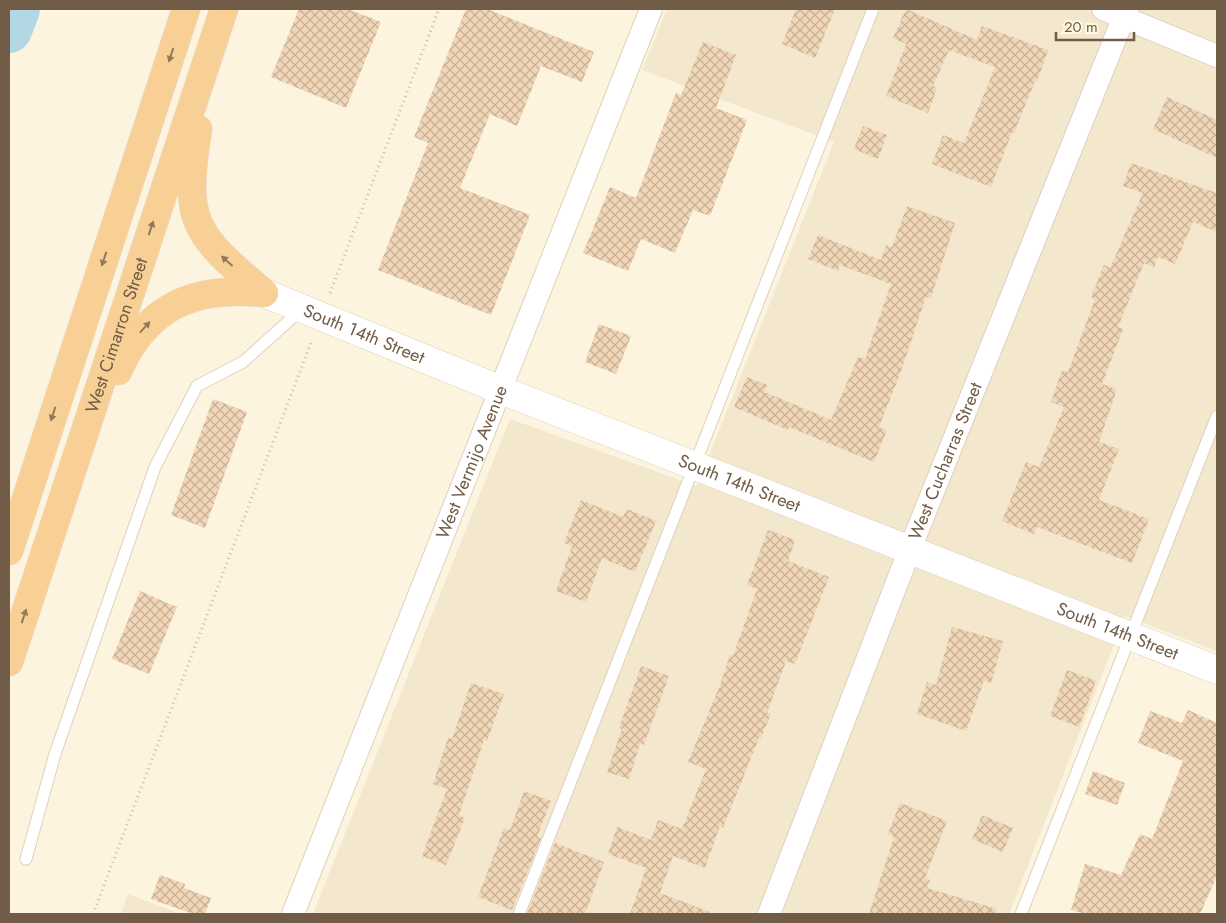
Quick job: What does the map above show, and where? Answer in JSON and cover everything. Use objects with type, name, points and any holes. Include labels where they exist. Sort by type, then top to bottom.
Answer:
[{"type":"highway","name":"West Cimarron Street","points":[[9,551],[186,9]]},
{"type":"highway","name":"West Cimarron Street","points":[[9,662],[226,9]]},
{"type":"highway","points":[[226,9],[199,127],[192,167],[191,195],[196,219],[204,236],[216,252],[264,293]]},
{"type":"highway","points":[[63,496],[120,367],[134,340],[152,320],[183,300],[202,295],[224,291],[264,293]]},
{"type":"street","name":"West Vermijo Avenue","points":[[293,914],[502,390],[651,9]]},
{"type":"street","points":[[1103,9],[1125,13],[1217,56]]},
{"type":"street","name":"West Cucharras Street","points":[[768,914],[910,549],[1125,13]]},
{"type":"street","name":"South 14th Street","points":[[264,293],[502,390],[1217,670]]},
{"type":"lane","points":[[519,914],[873,9]]},
{"type":"lane","points":[[26,859],[55,754],[155,467],[197,386],[243,362],[303,308]]},
{"type":"lane","points":[[1021,914],[1217,416]]},
{"type":"path","points":[[329,296],[438,9]]},
{"type":"path","points":[[93,914],[312,339]]},
{"type":"shaded area","points":[[667,9],[1217,9],[1217,651],[1125,616],[1009,914],[313,914],[510,419],[697,486],[834,142],[642,70]]},
{"type":"shaded area","points":[[128,894],[181,914],[121,914]]},
{"type":"building","points":[[299,9],[348,9],[381,22],[346,108],[271,77]]},
{"type":"building","points":[[466,9],[487,9],[594,52],[582,82],[541,66],[517,126],[490,114],[460,188],[530,215],[491,315],[378,270],[428,143],[414,137]]},
{"type":"building","points":[[796,9],[835,9],[815,58],[782,44]]},
{"type":"building","points":[[906,9],[977,40],[982,26],[1048,50],[1037,82],[1035,81],[1014,133],[1012,132],[991,187],[932,164],[943,135],[964,143],[995,67],[949,50],[933,86],[937,88],[928,113],[886,96],[906,44],[893,38]]},
{"type":"building","points":[[703,42],[736,55],[716,108],[747,120],[710,216],[693,210],[675,253],[641,239],[628,271],[583,253],[610,187],[636,198],[676,93],[681,95]]},
{"type":"building","points":[[1167,97],[1217,120],[1217,158],[1153,129]]},
{"type":"building","points":[[863,126],[887,135],[878,159],[854,149]]},
{"type":"building","points":[[1131,163],[1217,193],[1217,232],[1193,222],[1175,264],[1158,257],[1154,267],[1144,263],[1118,327],[1123,329],[1102,384],[1117,389],[1099,442],[1119,449],[1099,500],[1149,519],[1132,563],[1037,527],[1034,534],[1002,521],[1026,462],[1039,467],[1064,407],[1051,402],[1062,370],[1068,372],[1095,299],[1091,297],[1104,265],[1110,268],[1143,193],[1123,186]]},
{"type":"building","points":[[907,206],[955,223],[931,298],[926,297],[900,374],[879,427],[887,430],[874,462],[789,427],[788,430],[734,407],[747,377],[767,385],[765,392],[831,420],[858,357],[865,359],[891,284],[840,265],[838,271],[808,259],[818,235],[881,260],[886,245],[892,247]]},
{"type":"building","points":[[599,324],[631,336],[616,374],[585,362]]},
{"type":"building","points":[[213,399],[247,412],[205,528],[171,515]]},
{"type":"building","points":[[581,500],[623,517],[627,509],[656,521],[635,572],[602,558],[586,602],[556,591],[572,546],[564,543]]},
{"type":"building","points":[[768,530],[795,540],[788,561],[829,577],[795,664],[786,661],[767,713],[771,714],[761,738],[759,738],[723,828],[720,826],[705,868],[673,856],[660,893],[710,912],[709,914],[630,914],[646,868],[608,854],[617,827],[651,840],[658,820],[682,829],[706,769],[688,762],[720,685],[730,655],[733,656],[757,589],[747,585]]},
{"type":"building","points":[[140,591],[177,607],[149,674],[112,659]]},
{"type":"building","points":[[952,627],[1003,641],[991,683],[984,681],[966,731],[917,714],[927,682],[936,685]]},
{"type":"building","points":[[641,666],[669,676],[644,745],[640,744],[629,779],[607,772],[622,729],[619,728]]},
{"type":"building","points":[[1067,670],[1096,681],[1079,727],[1050,716]]},
{"type":"building","points":[[471,683],[504,694],[487,741],[484,740],[459,815],[465,818],[446,865],[422,856],[447,789],[433,784],[448,738],[452,739]]},
{"type":"building","points":[[1188,710],[1217,723],[1217,876],[1200,914],[1085,914],[1071,910],[1085,864],[1121,875],[1140,834],[1152,839],[1183,761],[1138,743],[1150,711],[1182,723]]},
{"type":"building","points":[[1093,771],[1125,783],[1117,805],[1085,794]]},
{"type":"building","points":[[524,791],[551,801],[537,837],[541,838],[512,910],[478,897],[504,828],[510,830]]},
{"type":"building","points":[[900,803],[947,821],[925,878],[930,880],[927,888],[997,909],[996,914],[869,914],[894,837],[888,834]]},
{"type":"building","points":[[982,815],[1013,828],[1003,852],[972,839]]},
{"type":"building","points":[[555,843],[604,862],[585,914],[527,914]]},
{"type":"building","points":[[160,875],[185,884],[184,888],[211,898],[205,914],[193,914],[151,899]]},
{"type":"waterway","points":[[9,30],[17,9]]}]
